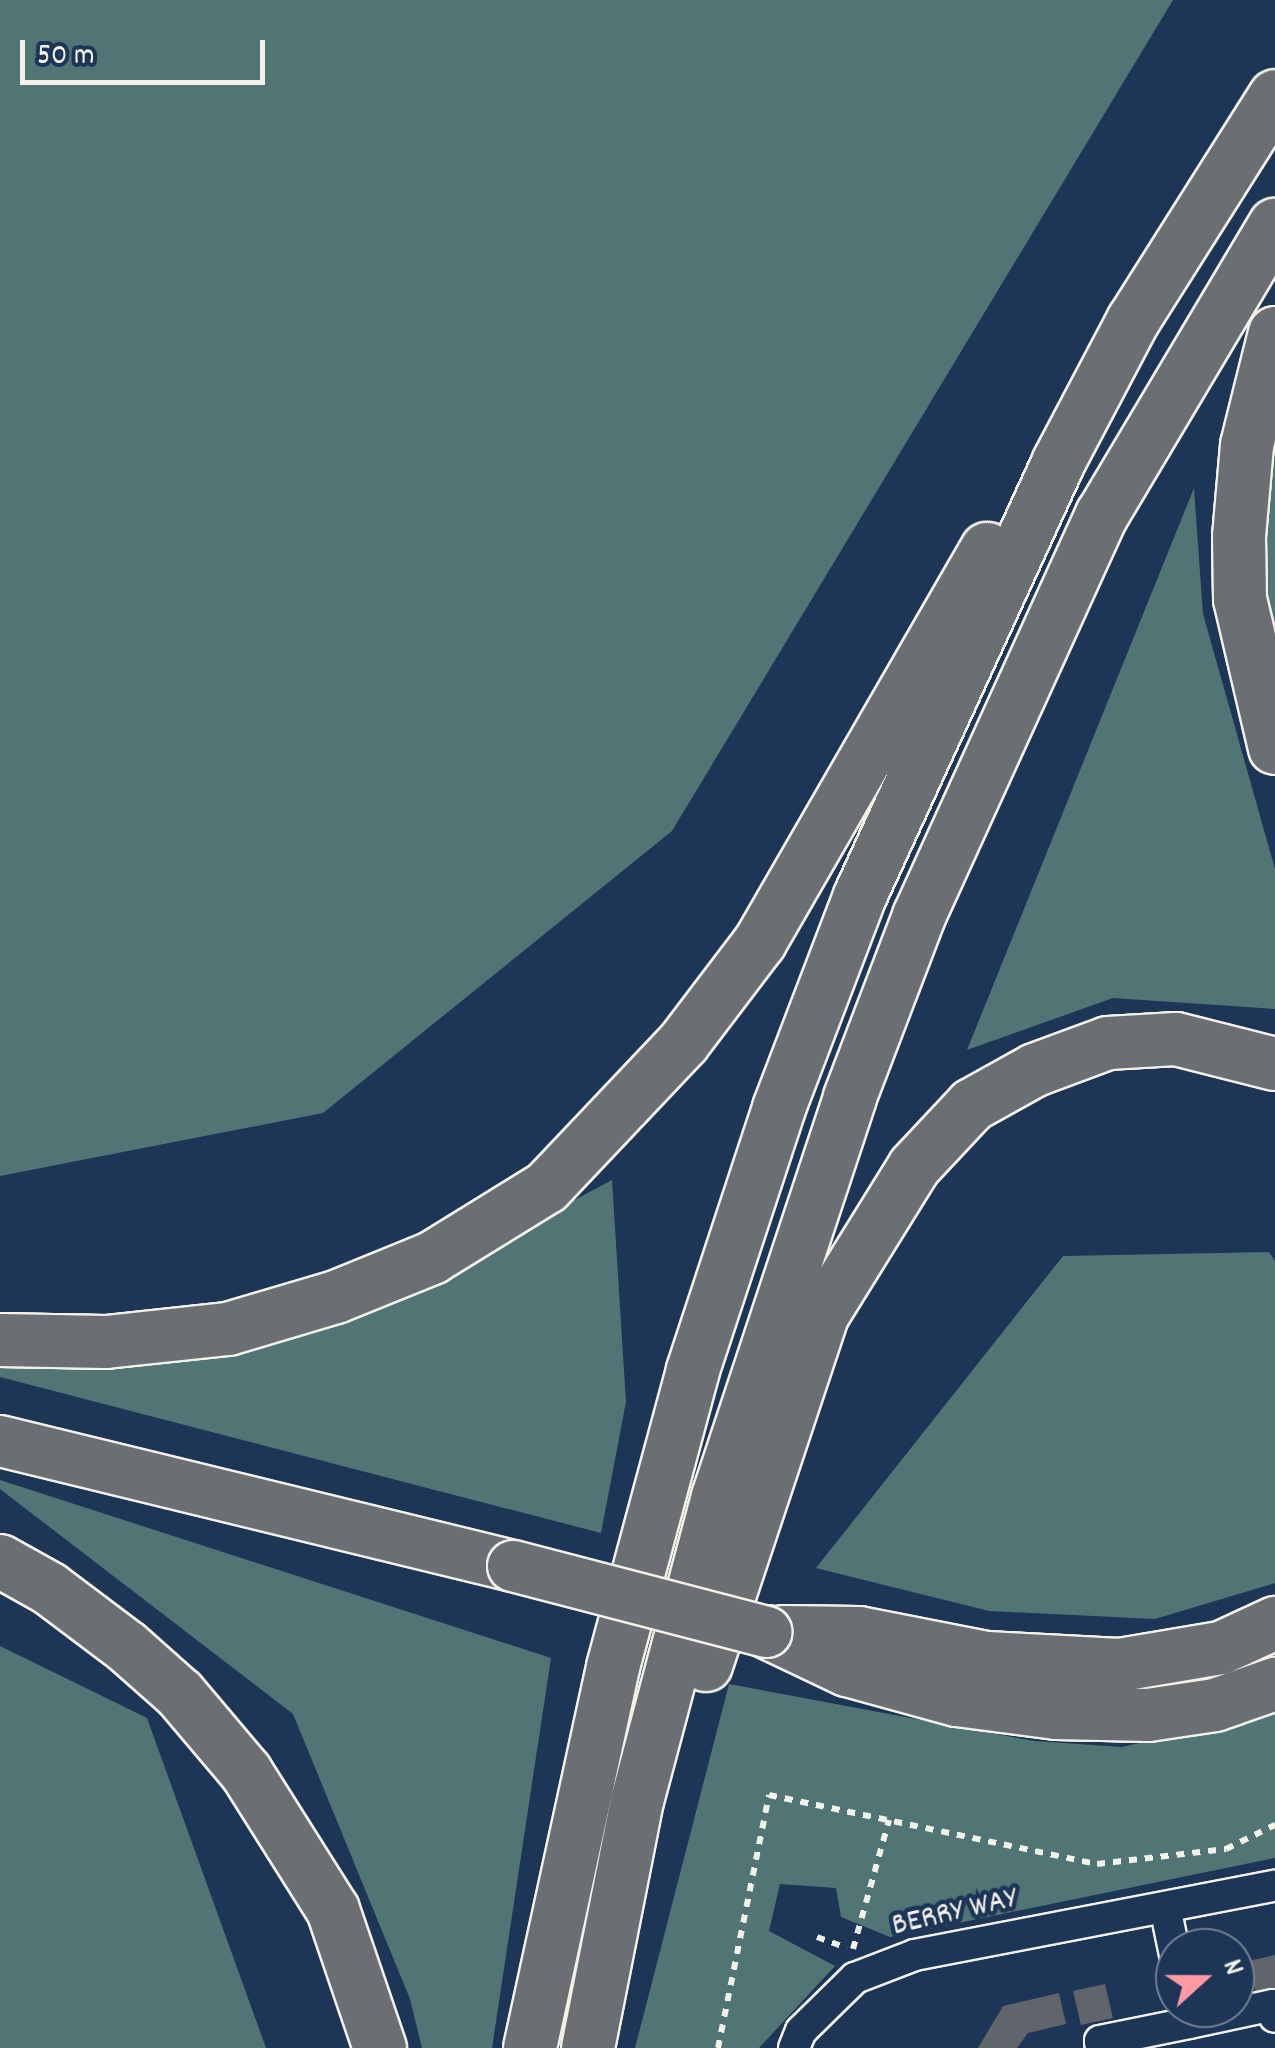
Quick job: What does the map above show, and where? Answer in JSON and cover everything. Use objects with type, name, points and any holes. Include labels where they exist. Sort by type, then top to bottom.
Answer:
[{"type":"highway","points":[[530,2048],[613,1667],[693,1370],[779,1108],[860,896],[1058,463],[1133,322],[1275,96]]},
{"type":"highway","points":[[588,2048],[637,1801],[718,1497],[781,1290],[918,916],[1102,514],[1275,225]]},
{"type":"highway","points":[[1275,333],[1247,445],[1239,536],[1243,616],[1275,748]]},
{"type":"highway","points":[[0,1340],[106,1342],[228,1329],[336,1298],[432,1258],[547,1187],[684,1042],[760,942],[863,773],[975,564],[1058,463]]},
{"type":"highway","points":[[637,1801],[689,1716],[823,1314],[914,1166],[972,1104],[1034,1070],[1108,1043],[1176,1039],[1275,1064]]},
{"type":"highway","points":[[0,1562],[50,1589],[128,1647],[180,1694],[246,1772],[333,1910],[380,2048]]},
{"type":"highway","points":[[767,1632],[853,1651],[1120,1665],[1221,1648],[1275,1623]]},
{"type":"highway","points":[[853,1651],[958,1700],[1056,1713],[1148,1715],[1215,1705],[1275,1684]]},
{"type":"main road","points":[[0,1441],[767,1632]]},
{"type":"street","name":"BERRY WAY","points":[[794,2048],[801,2032],[858,1962],[916,1955],[1275,1886]]},
{"type":"street","points":[[1165,1907],[1169,1928]]},
{"type":"street","points":[[1255,2007],[1273,2005],[1275,2017]]},
{"type":"street","points":[[1101,2048],[1100,2041],[1155,2025]]},
{"type":"path","points":[[718,2048],[769,1794],[1097,1864],[1226,1848],[1275,1825]]},
{"type":"path","points":[[817,1937],[858,1962],[890,1820]]},
{"type":"green space","points":[[0,0],[1173,0],[672,831],[323,1113],[0,1176]]},
{"type":"green space","points":[[1275,404],[1275,660],[1256,570]]},
{"type":"green space","points":[[1194,488],[1203,614],[1275,869],[1275,1009],[1113,998],[967,1050]]},
{"type":"green space","points":[[612,1180],[626,1402],[601,1533],[0,1377],[0,1352],[121,1359],[350,1320]]},
{"type":"green space","points":[[1269,1252],[1275,1261],[1275,1583],[1155,1619],[989,1611],[816,1568],[1063,1256]]},
{"type":"green space","points":[[0,1480],[551,1658],[492,2048],[422,2048],[410,1999],[293,1714],[0,1489]]},
{"type":"green space","points":[[0,1646],[147,1718],[266,2048],[0,2048]]},
{"type":"green space","points":[[729,1684],[1034,1741],[1122,1747],[1275,1712],[1275,1858],[890,1937],[841,1917],[836,1888],[780,1884],[769,1931],[835,1966],[759,2048],[635,2048]]},
{"type":"building","points":[[1275,1955],[1275,1990],[1256,1994],[1255,1959]]},
{"type":"building","points":[[1105,1984],[1113,2018],[1081,2025],[1073,1991]]},
{"type":"building","points":[[1059,1993],[1066,2024],[1028,2033],[1017,2048],[978,2048],[1003,2006]]}]
